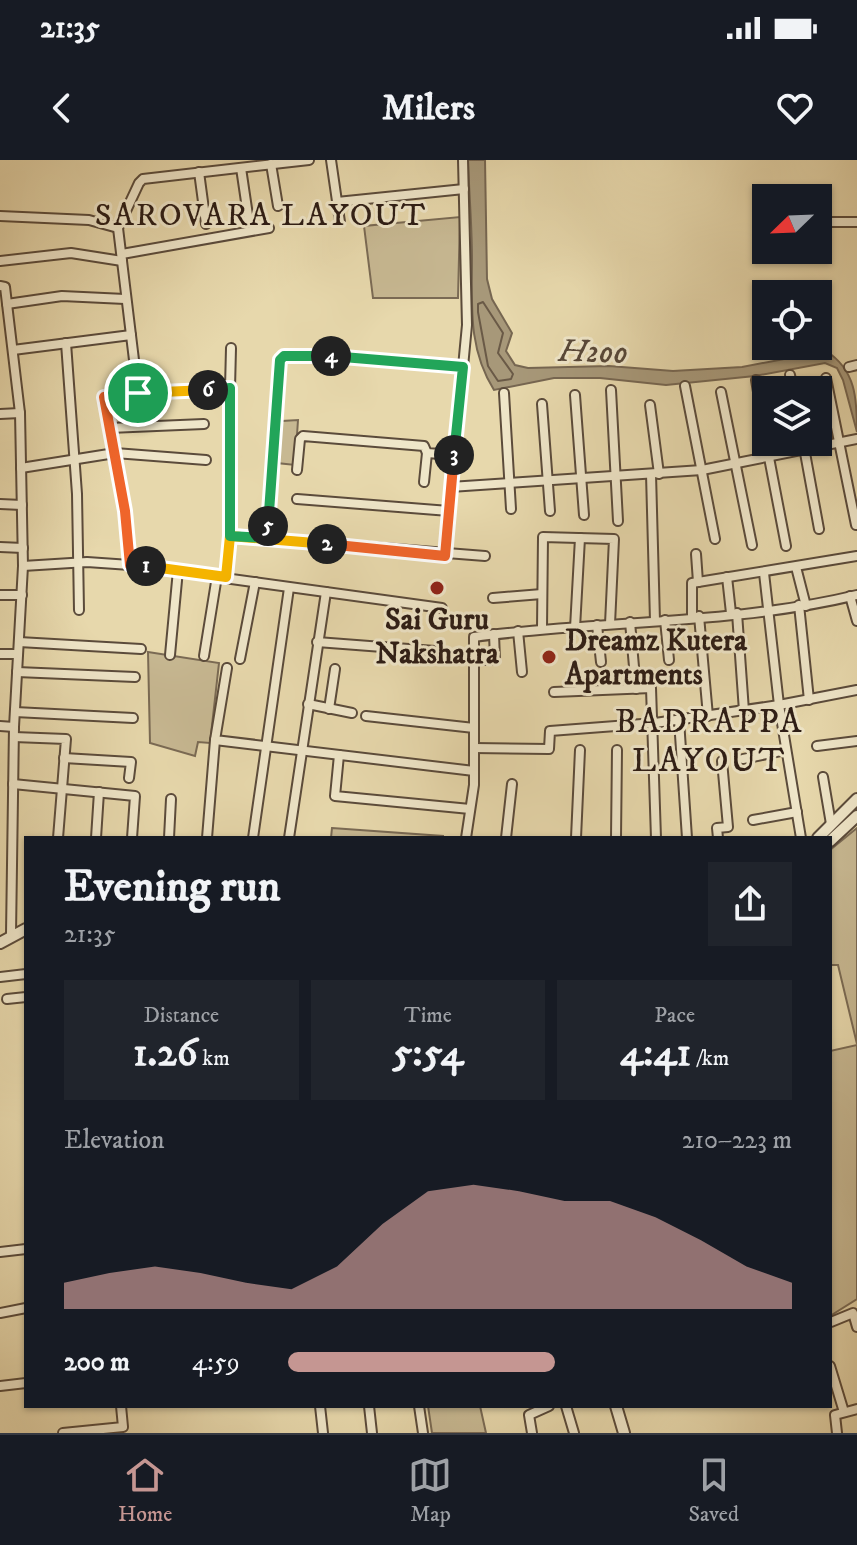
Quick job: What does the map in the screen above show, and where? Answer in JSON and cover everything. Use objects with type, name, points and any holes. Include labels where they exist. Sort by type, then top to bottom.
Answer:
[{"type":"street","points":[[138,393],[118,228],[143,179],[309,160]]},
{"type":"street","points":[[331,160],[340,222]]},
{"type":"street","points":[[445,556],[467,325],[463,160]]},
{"type":"street","points":[[271,164],[278,206]]},
{"type":"street","points":[[241,168],[249,222]]},
{"type":"street","points":[[199,172],[206,224]]},
{"type":"street","points":[[337,202],[464,189]]},
{"type":"street","points":[[0,216],[89,220],[118,228]]},
{"type":"street","points":[[832,222],[857,222]]},
{"type":"street","points":[[0,261],[71,253],[122,257],[269,228]]},
{"type":"street","points":[[0,286],[5,287],[20,413],[23,548],[14,732],[12,934]]},
{"type":"street","points":[[7,304],[62,296],[125,299]]},
{"type":"street","points":[[0,330],[10,329]]},
{"type":"street","points":[[13,350],[131,335]]},
{"type":"street","points":[[66,343],[79,610]]},
{"type":"street","points":[[204,656],[230,536],[231,348]]},
{"type":"street","points":[[267,538],[280,360],[284,356],[322,355],[463,367]]},
{"type":"street","points":[[685,386],[715,539]]},
{"type":"street","points":[[130,565],[104,397],[230,388]]},
{"type":"street","points":[[611,390],[618,521]]},
{"type":"street","points":[[721,392],[752,545]]},
{"type":"street","points":[[504,393],[511,509]]},
{"type":"street","points":[[575,395],[584,515]]},
{"type":"street","points":[[542,404],[550,511]]},
{"type":"street","points":[[650,405],[660,621],[669,660]]},
{"type":"street","points":[[832,410],[856,525]]},
{"type":"street","points":[[0,414],[20,413]]},
{"type":"street","points":[[109,428],[204,424]]},
{"type":"street","points":[[297,470],[300,439],[303,436],[424,446],[427,453],[424,482]]},
{"type":"street","points":[[832,443],[856,439]]},
{"type":"street","points":[[21,468],[115,453],[206,460]]},
{"type":"street","points":[[427,453],[454,455]]},
{"type":"street","points":[[450,487],[702,470],[769,456],[786,546]]},
{"type":"street","points":[[806,456],[819,529]]},
{"type":"street","points":[[297,499],[449,511]]},
{"type":"street","points":[[0,504],[22,505]]},
{"type":"street","points":[[230,536],[445,556],[485,556]]},
{"type":"street","points":[[542,628],[543,537],[614,539],[610,624]]},
{"type":"street","points":[[575,628],[580,538]]},
{"type":"street","points":[[0,547],[23,548]]},
{"type":"street","points":[[696,554],[698,582]]},
{"type":"street","points":[[708,716],[692,583],[857,556]]},
{"type":"street","points":[[23,566],[79,562],[130,565],[442,608]]},
{"type":"street","points":[[796,567],[809,700]]},
{"type":"street","points":[[170,655],[178,570]]},
{"type":"street","points":[[764,573],[779,705],[801,836]]},
{"type":"street","points":[[727,577],[734,613],[744,711]]},
{"type":"street","points":[[240,659],[255,582]]},
{"type":"street","points":[[253,836],[289,588]]},
{"type":"street","points":[[289,836],[326,592]]},
{"type":"street","points":[[493,598],[542,594]]},
{"type":"street","points":[[0,595],[22,595]]},
{"type":"street","points":[[466,836],[474,771],[474,637],[542,628],[575,628],[768,610],[854,595],[857,621]]},
{"type":"street","points":[[630,622],[636,689]]},
{"type":"street","points":[[597,625],[601,662]]},
{"type":"street","points":[[518,631],[522,672]]},
{"type":"street","points":[[476,660],[495,660],[494,634]]},
{"type":"street","points":[[19,642],[141,649]]},
{"type":"street","points":[[317,642],[435,651]]},
{"type":"street","points":[[0,654],[18,654]]},
{"type":"street","points":[[207,836],[215,740],[227,668]]},
{"type":"street","points":[[329,709],[335,669]]},
{"type":"street","points":[[17,672],[135,677]]},
{"type":"street","points":[[554,692],[651,688],[655,723],[656,836]]},
{"type":"street","points":[[474,748],[549,749],[550,731],[679,720],[857,690]]},
{"type":"street","points":[[308,704],[352,713]]},
{"type":"street","points":[[15,712],[133,718]]},
{"type":"street","points":[[366,716],[474,728]]},
{"type":"street","points":[[679,720],[687,836]]},
{"type":"street","points":[[0,726],[14,732],[66,739],[58,836]]},
{"type":"street","points":[[215,740],[474,771]]},
{"type":"street","points":[[817,746],[857,741]]},
{"type":"street","points":[[576,836],[580,750]]},
{"type":"street","points":[[616,836],[617,750]]},
{"type":"street","points":[[743,759],[786,750]]},
{"type":"street","points":[[339,755],[335,796],[470,809]]},
{"type":"street","points":[[64,758],[131,762],[129,778]]},
{"type":"street","points":[[718,836],[717,828],[728,827],[722,761]]},
{"type":"street","points":[[823,777],[831,824]]},
{"type":"street","points":[[13,784],[135,796],[132,836]]},
{"type":"street","points":[[506,836],[512,784]]},
{"type":"street","points":[[96,836],[99,792]]},
{"type":"street","points":[[169,836],[171,799]]},
{"type":"street","points":[[820,836],[857,799]]},
{"type":"street","points":[[753,820],[797,812]]},
{"type":"street","points":[[832,839],[857,816]]},
{"type":"street","points":[[0,943],[24,930]]},
{"type":"street","points":[[12,934],[24,936]]},
{"type":"street","points":[[0,977],[24,974]]},
{"type":"street","points":[[7,999],[24,997]]},
{"type":"street","points":[[0,1252],[24,1249]]},
{"type":"street","points":[[0,1313],[24,1308]]},
{"type":"street","points":[[832,1322],[853,1313],[857,1327]]},
{"type":"street","points":[[832,1373],[844,1412]]},
{"type":"street","points":[[0,1386],[24,1383]]},
{"type":"street","points":[[66,1433],[123,1427],[121,1408]]},
{"type":"street","points":[[320,1408],[323,1433]]},
{"type":"street","points":[[369,1408],[372,1433]]},
{"type":"street","points":[[419,1408],[423,1433]]},
{"type":"street","points":[[567,1408],[574,1433]]},
{"type":"street","points":[[617,1408],[624,1433]]},
{"type":"street","points":[[837,1433],[834,1417],[857,1409]]},
{"type":"street","points":[[529,1410],[532,1433]]},
{"type":"shaded area","points":[[460,217],[458,298],[373,298],[364,226]]},
{"type":"shaded area","points":[[298,420],[295,465],[277,463],[282,421]]},
{"type":"shaded area","points":[[148,652],[219,663],[210,743],[198,742],[195,756],[150,743]]},
{"type":"shaded area","points":[[332,828],[443,836],[331,836]]},
{"type":"shaded area","points":[[857,828],[857,1044],[838,965],[832,965],[832,848]]},
{"type":"shaded area","points":[[857,1045],[857,1299],[832,1315],[832,1051]]},
{"type":"shaded area","points":[[428,1408],[480,1408],[486,1433],[432,1433]]},
{"type":"water","points":[[468,160],[485,160],[487,279],[492,299],[512,333],[506,351],[515,365],[528,368],[609,366],[673,371],[742,367],[779,360],[832,360],[832,356],[844,367],[853,386],[857,432],[843,380],[837,368],[825,363],[755,376],[666,385],[600,378],[554,378],[494,390],[480,359],[473,327]]},
{"type":"place","name":"Sai Guru Nakshatra","points":[[437,588]]},
{"type":"place","name":"Dreamz Kutera Apartments","points":[[549,657]]},
{"type":"district","name":"SAROVARA LAYOUT","points":[[261,214]]},
{"type":"district","name":"BADRAPPA LAYOUT","points":[[709,740]]},
{"type":"route","points":[[138,393],[104,397],[125,511],[130,565],[226,577],[230,536],[445,556],[463,367],[322,355],[284,356],[280,360],[267,538],[230,536],[230,388],[138,393]]},
{"type":"water label","name":"H200","points":[[593,351]]}]
